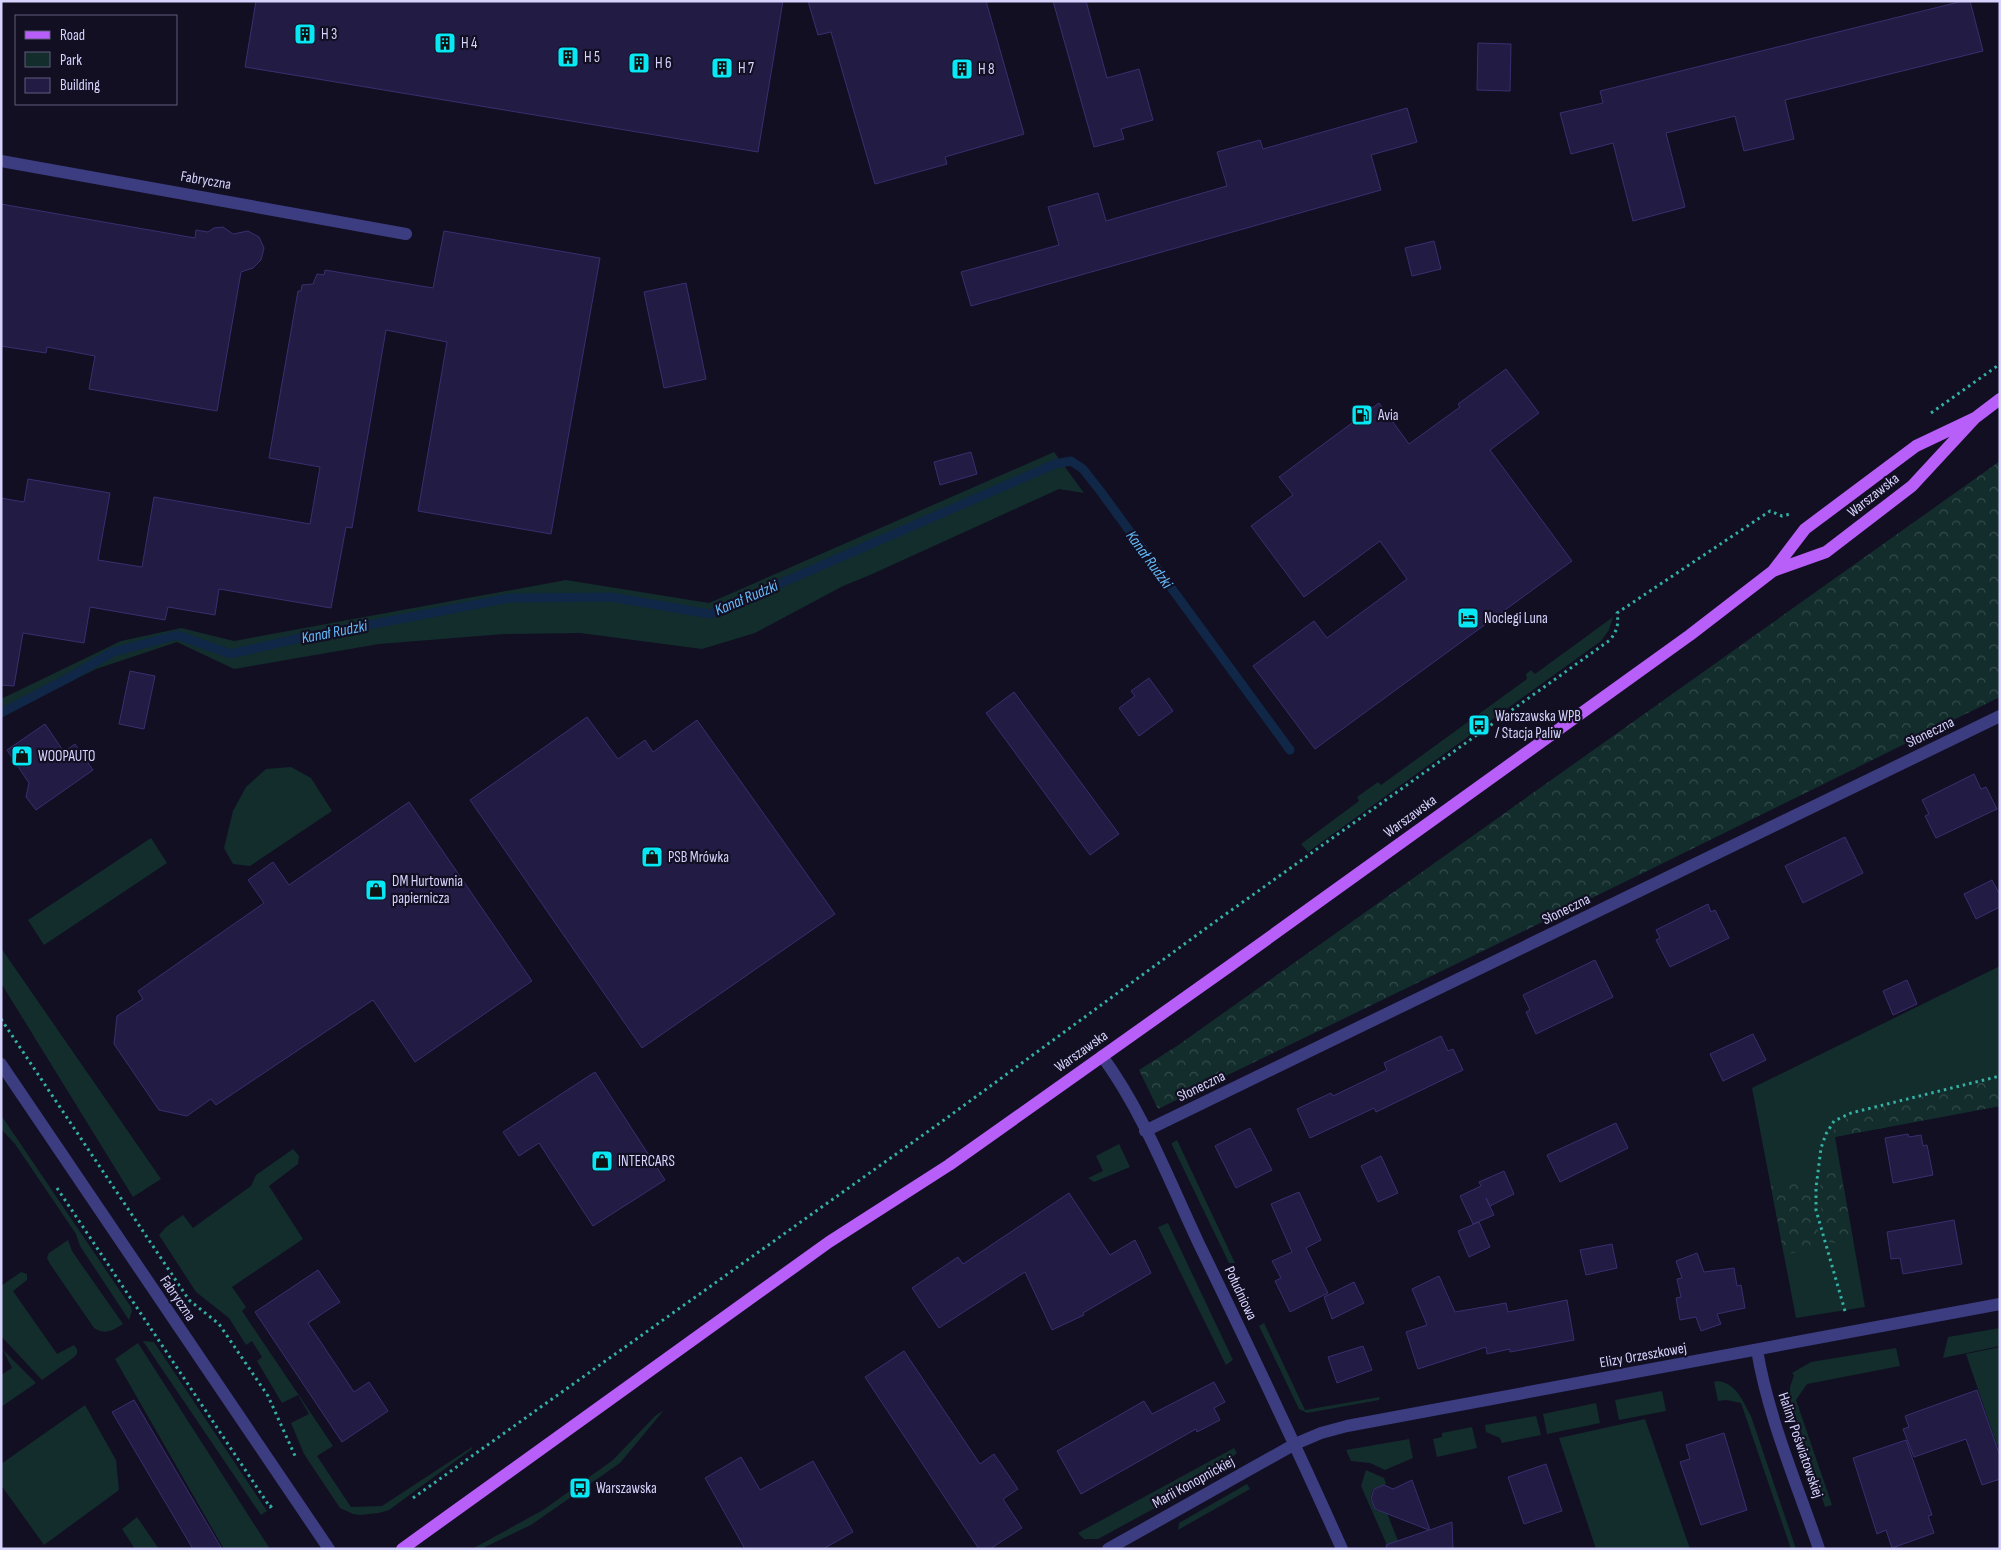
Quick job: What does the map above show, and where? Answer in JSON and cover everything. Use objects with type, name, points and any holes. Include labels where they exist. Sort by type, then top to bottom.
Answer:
[{"type":"main road","name":"Warszawska","points":[[1773,571],[1826,552],[1912,486],[1976,418],[2000,399]]},
{"type":"main road","name":"Warszawska","points":[[402,1549],[814,1254],[949,1165],[1231,966],[1690,635],[1773,571],[1805,529],[1916,446],[1976,418]]},
{"type":"street","name":"Fabryczna","points":[[1,160],[406,234]]},
{"type":"street","name":"Słoneczna","points":[[1145,1131],[2000,716]]},
{"type":"street","name":"Południowa","points":[[1102,1056],[1118,1078],[1145,1131],[1295,1444],[1342,1549]]},
{"type":"street","name":"Fabryczna","points":[[1,1064],[329,1549]]},
{"type":"street","name":"Elizy Orzeszkowej","points":[[1295,1444],[1321,1433],[1346,1426],[2000,1304]]},
{"type":"street","name":"Haliny Poświatowskiej","points":[[1757,1350],[1760,1372],[1771,1410],[1819,1549]]},
{"type":"street","name":"Marii Konopnickiej","points":[[1108,1549],[1295,1444]]},
{"type":"path","points":[[413,1498],[952,1114],[1213,923],[1610,640],[1616,631],[1617,613],[1743,529]]},
{"type":"path","points":[[1,1019],[189,1300],[219,1324],[268,1396],[295,1457],[300,1464]]},
{"type":"path","points":[[1847,1317],[1816,1210],[1816,1188],[1821,1148],[1826,1134],[1834,1121],[1851,1113],[2000,1076]]},
{"type":"green space","points":[[1054,452],[1084,493],[1059,489],[843,586],[755,633],[702,649],[580,633],[504,634],[379,644],[234,669],[177,642],[96,669],[1,716],[1,699],[121,641],[181,628],[234,641],[566,580],[709,603]]},
{"type":"green space","points":[[2000,461],[2000,697],[1158,1109],[1139,1070],[1177,1046]]},
{"type":"green space","points":[[1613,617],[1609,630],[1601,641],[1308,852],[1301,844],[1359,801],[1357,797],[1378,782],[1381,785],[1527,679],[1526,674],[1531,670],[1535,674]]},
{"type":"green space","points":[[291,767],[311,778],[332,811],[250,866],[233,864],[224,848],[233,811],[246,787],[266,769]]},
{"type":"green space","points":[[151,838],[167,863],[44,945],[28,920]]},
{"type":"green space","points":[[1,948],[161,1179],[133,1197],[1,983]]},
{"type":"green space","points":[[2000,966],[2000,1106],[1835,1137],[1865,1307],[1796,1318],[1752,1088]]},
{"type":"green space","points":[[2000,1077],[2000,1106],[1834,1137],[1834,1125],[1852,1115]]},
{"type":"green space","points":[[1,1115],[131,1307],[132,1311],[129,1320],[80,1246],[76,1234],[15,1144],[1,1129]]},
{"type":"green space","points":[[1177,1140],[1235,1263],[1229,1263],[1172,1145]]},
{"type":"green space","points":[[1119,1144],[1130,1167],[1094,1182],[1088,1178],[1103,1171],[1096,1156]]},
{"type":"green space","points":[[293,1149],[299,1156],[298,1164],[269,1186],[303,1239],[232,1287],[246,1307],[242,1311],[333,1446],[317,1456],[351,1507],[382,1506],[472,1447],[472,1449],[389,1510],[379,1513],[360,1515],[340,1508],[304,1454],[291,1423],[309,1414],[298,1395],[282,1403],[257,1361],[262,1357],[252,1341],[246,1345],[229,1318],[196,1292],[159,1235],[166,1227],[183,1215],[193,1228],[251,1186],[256,1175]]},
{"type":"green space","points":[[1840,1171],[1853,1239],[1830,1244],[1821,1208],[1820,1176]]},
{"type":"green space","points":[[1812,1178],[1813,1210],[1822,1246],[1784,1255],[1771,1186]]},
{"type":"green space","points":[[1168,1223],[1233,1360],[1226,1365],[1158,1227]]},
{"type":"green space","points":[[68,1240],[72,1251],[123,1324],[115,1329],[105,1332],[94,1328],[50,1264],[47,1258],[49,1253]]},
{"type":"green space","points":[[21,1272],[27,1274],[27,1280],[13,1291],[57,1354],[74,1345],[77,1349],[77,1354],[73,1358],[42,1380],[1,1336],[1,1286]]},
{"type":"green space","points":[[1264,1323],[1305,1410],[1380,1397],[1379,1400],[1307,1413],[1299,1409],[1259,1326]]},
{"type":"green space","points":[[2000,1328],[2000,1346],[1943,1358],[1948,1337]]},
{"type":"green space","points":[[143,1341],[154,1342],[267,1511],[261,1515]]},
{"type":"green space","points":[[138,1343],[270,1549],[224,1549],[115,1359]]},
{"type":"green space","points":[[2000,1347],[2000,1444],[1997,1445],[1966,1354]]},
{"type":"green space","points":[[1896,1348],[1900,1366],[1807,1384],[1796,1400],[1832,1505],[1825,1507],[1790,1401],[1790,1387],[1794,1375],[1792,1373],[1811,1362]]},
{"type":"green space","points":[[3,1350],[36,1383],[1,1407],[1,1375],[12,1368]]},
{"type":"green space","points":[[1718,1381],[1730,1385],[1734,1389],[1751,1416],[1796,1549],[1791,1549],[1741,1403],[1726,1400],[1718,1401],[1714,1382]]},
{"type":"green space","points":[[1662,1391],[1666,1411],[1619,1420],[1615,1400]]},
{"type":"green space","points":[[1596,1403],[1600,1423],[1547,1434],[1543,1414]]},
{"type":"green space","points":[[85,1405],[116,1460],[119,1490],[44,1545],[1,1485],[1,1464]]},
{"type":"green space","points":[[664,1410],[620,1463],[531,1525],[481,1549],[472,1549],[543,1510],[613,1460],[655,1416]]},
{"type":"green space","points":[[1536,1416],[1541,1435],[1502,1443],[1500,1438],[1486,1432],[1485,1425]]},
{"type":"green space","points":[[1645,1419],[1690,1549],[1596,1549],[1559,1438]]},
{"type":"green space","points":[[1472,1427],[1477,1448],[1437,1457],[1433,1439],[1442,1437],[1442,1433]]},
{"type":"green space","points":[[1409,1439],[1413,1458],[1385,1470],[1370,1463],[1351,1461],[1346,1450]]},
{"type":"green space","points":[[1234,1448],[1237,1453],[1232,1457],[1236,1464],[1098,1539],[1084,1539],[1078,1533]]},
{"type":"green space","points":[[1366,1470],[1384,1478],[1386,1484],[1373,1489],[1370,1498],[1375,1510],[1387,1513],[1398,1541],[1387,1545],[1361,1486]]},
{"type":"green space","points":[[1247,1484],[1250,1489],[1178,1530],[1179,1523]]},
{"type":"green space","points":[[137,1517],[159,1549],[135,1549],[122,1529]]},
{"type":"building","points":[[256,1],[783,1],[758,152],[245,67]]},
{"type":"building","points":[[808,1],[986,1],[1024,134],[945,157],[947,164],[875,184],[831,32],[818,35]]},
{"type":"building","points":[[1053,1],[1086,1],[1107,78],[1139,69],[1153,120],[1121,129],[1124,139],[1094,147]]},
{"type":"building","points":[[1963,1],[1970,1],[1983,51],[1785,100],[1794,139],[1744,151],[1735,116],[1666,133],[1685,207],[1633,221],[1613,143],[1571,154],[1560,113],[1603,103],[1600,91]]},
{"type":"building","points":[[1478,43],[1511,44],[1510,91],[1477,90]]},
{"type":"building","points":[[1407,108],[1417,142],[1371,155],[1381,190],[971,306],[961,272],[1059,245],[1048,207],[1098,193],[1106,221],[1227,186],[1217,152],[1260,140],[1263,149]]},
{"type":"building","points":[[1,204],[195,238],[196,230],[208,232],[214,228],[223,227],[233,234],[248,231],[259,237],[264,248],[261,260],[253,268],[241,272],[217,411],[89,389],[95,356],[47,347],[46,353],[1,346]]},
{"type":"building","points":[[444,231],[600,258],[551,534],[418,511],[447,342],[386,330],[352,528],[346,527],[331,608],[219,589],[215,615],[168,607],[165,620],[90,607],[84,643],[23,633],[14,686],[1,685],[1,498],[24,502],[28,479],[110,493],[98,560],[142,567],[154,497],[310,524],[320,467],[269,458],[298,291],[301,291],[302,285],[313,284],[317,274],[324,275],[325,270],[433,288]]},
{"type":"building","points":[[1434,241],[1441,269],[1412,276],[1405,248]]},
{"type":"building","points":[[686,283],[706,379],[664,388],[644,292]]},
{"type":"building","points":[[1506,369],[1539,413],[1490,450],[1572,561],[1315,749],[1253,666],[1314,621],[1327,638],[1407,579],[1380,541],[1304,597],[1251,526],[1293,495],[1279,477],[1379,403],[1409,444],[1460,407],[1458,404]]},
{"type":"building","points":[[971,452],[977,474],[940,485],[934,462]]},
{"type":"building","points":[[130,671],[155,676],[144,729],[119,724]]},
{"type":"building","points":[[1149,678],[1173,711],[1139,736],[1119,708],[1135,696],[1131,691]]},
{"type":"building","points":[[1014,692],[1119,834],[1090,855],[986,713]]},
{"type":"building","name":"PSB Mrówka","points":[[587,717],[618,759],[645,740],[653,752],[697,720],[835,914],[642,1048],[470,800]]},
{"type":"building","points":[[45,724],[64,752],[75,744],[93,770],[36,810],[26,797],[29,783],[7,750]]},
{"type":"building","points":[[1974,774],[1981,789],[1986,787],[1997,809],[1936,838],[1925,816],[1929,814],[1922,800]]},
{"type":"building","name":"DM Hurtownia papiernicza","points":[[409,802],[532,981],[415,1062],[373,1000],[216,1105],[211,1099],[187,1116],[159,1110],[114,1044],[117,1016],[143,999],[138,991],[264,903],[248,880],[273,862],[289,885]]},
{"type":"building","points":[[1845,837],[1863,873],[1803,903],[1785,866]]},
{"type":"building","points":[[1992,880],[2000,895],[2000,907],[1976,919],[1964,894]]},
{"type":"building","points":[[1708,904],[1711,912],[1715,910],[1729,938],[1670,967],[1656,940],[1660,938],[1656,930]]},
{"type":"building","points":[[1595,960],[1613,997],[1536,1034],[1526,1012],[1530,1010],[1523,995]]},
{"type":"building","points":[[1907,980],[1917,1004],[1893,1015],[1883,991]]},
{"type":"building","points":[[1753,1034],[1766,1060],[1723,1081],[1710,1054]]},
{"type":"building","points":[[1441,1036],[1448,1051],[1453,1049],[1463,1070],[1376,1112],[1374,1108],[1310,1138],[1297,1109],[1331,1093],[1333,1096],[1387,1070],[1384,1063]]},
{"type":"building","name":"INTERCARS","points":[[595,1072],[665,1180],[593,1226],[539,1143],[519,1156],[503,1132]]},
{"type":"building","points":[[1616,1123],[1628,1148],[1560,1182],[1547,1155]]},
{"type":"building","points":[[1250,1128],[1272,1170],[1236,1188],[1215,1146]]},
{"type":"building","points":[[1908,1134],[1909,1137],[1921,1135],[1923,1146],[1927,1145],[1933,1175],[1893,1183],[1885,1138]]},
{"type":"building","points":[[1381,1156],[1398,1193],[1378,1202],[1361,1166]]},
{"type":"building","points":[[1504,1171],[1514,1194],[1490,1206],[1486,1198],[1494,1215],[1473,1224],[1460,1196],[1481,1186],[1479,1182]]},
{"type":"building","points":[[1299,1192],[1321,1240],[1306,1248],[1328,1293],[1290,1312],[1275,1281],[1281,1278],[1272,1261],[1292,1252],[1271,1204]]},
{"type":"building","points":[[1069,1193],[1110,1255],[1135,1240],[1151,1273],[1083,1313],[1084,1315],[1052,1330],[1025,1272],[939,1328],[912,1288],[958,1257],[963,1264]]},
{"type":"building","points":[[1954,1220],[1962,1264],[1903,1274],[1900,1258],[1891,1259],[1887,1232]]},
{"type":"building","points":[[1479,1222],[1490,1247],[1469,1257],[1458,1231]]},
{"type":"building","points":[[1612,1244],[1617,1268],[1586,1275],[1580,1250]]},
{"type":"building","points":[[1697,1253],[1704,1272],[1734,1268],[1737,1286],[1741,1285],[1745,1308],[1717,1314],[1721,1324],[1701,1331],[1696,1317],[1680,1320],[1676,1298],[1681,1297],[1677,1279],[1682,1278],[1676,1261]]},
{"type":"building","points":[[318,1270],[340,1302],[308,1323],[354,1392],[369,1382],[388,1411],[342,1442],[255,1312]]},
{"type":"building","points":[[1439,1276],[1455,1312],[1506,1303],[1508,1312],[1567,1300],[1574,1340],[1510,1352],[1510,1349],[1487,1354],[1486,1347],[1418,1369],[1406,1332],[1427,1325],[1412,1289]]},
{"type":"building","points":[[1354,1282],[1364,1303],[1332,1319],[1324,1297]]},
{"type":"building","points":[[1363,1346],[1372,1370],[1337,1383],[1328,1357]]},
{"type":"building","points":[[904,1351],[980,1464],[994,1454],[1018,1489],[1003,1499],[1022,1528],[990,1549],[979,1549],[865,1377]]},
{"type":"building","points":[[1214,1382],[1225,1402],[1214,1408],[1220,1420],[1197,1432],[1196,1429],[1081,1494],[1057,1451],[1144,1401],[1152,1414]]},
{"type":"building","points":[[1977,1390],[2000,1456],[2000,1479],[1982,1485],[1966,1439],[1914,1457],[1903,1429],[1909,1427],[1905,1416]]},
{"type":"building","points":[[134,1400],[222,1549],[193,1549],[112,1412]]},
{"type":"building","points":[[1724,1433],[1747,1510],[1701,1525],[1680,1462],[1690,1459],[1686,1445]]},
{"type":"building","points":[[1906,1440],[1932,1515],[1928,1516],[1934,1533],[1892,1548],[1886,1530],[1877,1534],[1853,1458]]},
{"type":"building","points":[[741,1457],[760,1490],[813,1461],[853,1532],[823,1549],[745,1549],[705,1478]]},
{"type":"building","points":[[1546,1464],[1562,1511],[1524,1524],[1508,1477]]},
{"type":"building","points":[[1412,1480],[1430,1530],[1452,1522],[1453,1549],[1387,1549],[1386,1545],[1429,1530],[1375,1509],[1371,1498],[1374,1489],[1384,1485],[1393,1489]]},
{"type":"waterway","name":"Kanał Rudzki","points":[[1,713],[113,652],[177,635],[231,654],[300,638],[510,598],[611,597],[710,614],[1055,464],[1071,461],[1083,469],[1101,492],[1290,750]]},
{"type":"place","name":"H 3","points":[[305,34]]},
{"type":"place","name":"H 4","points":[[445,43]]},
{"type":"place","name":"H 5","points":[[568,57]]},
{"type":"place","name":"H 6","points":[[639,63]]},
{"type":"place","name":"H 7","points":[[722,68]]},
{"type":"place","name":"H 8","points":[[962,69]]},
{"type":"place","name":"Avia","points":[[1362,415]]},
{"type":"place","name":"Noclegi Luna","points":[[1468,618]]},
{"type":"place","name":"Warszawska WPB / Stacja Paliw","points":[[1479,725]]},
{"type":"place","name":"WOOPAUTO","points":[[22,756]]},
{"type":"place","name":"PSB Mrówka","points":[[652,857]]},
{"type":"place","name":"DM Hurtownia papiernicza","points":[[376,890]]},
{"type":"place","name":"INTERCARS","points":[[602,1161]]},
{"type":"place","name":"Warszawska","points":[[580,1488]]}]
